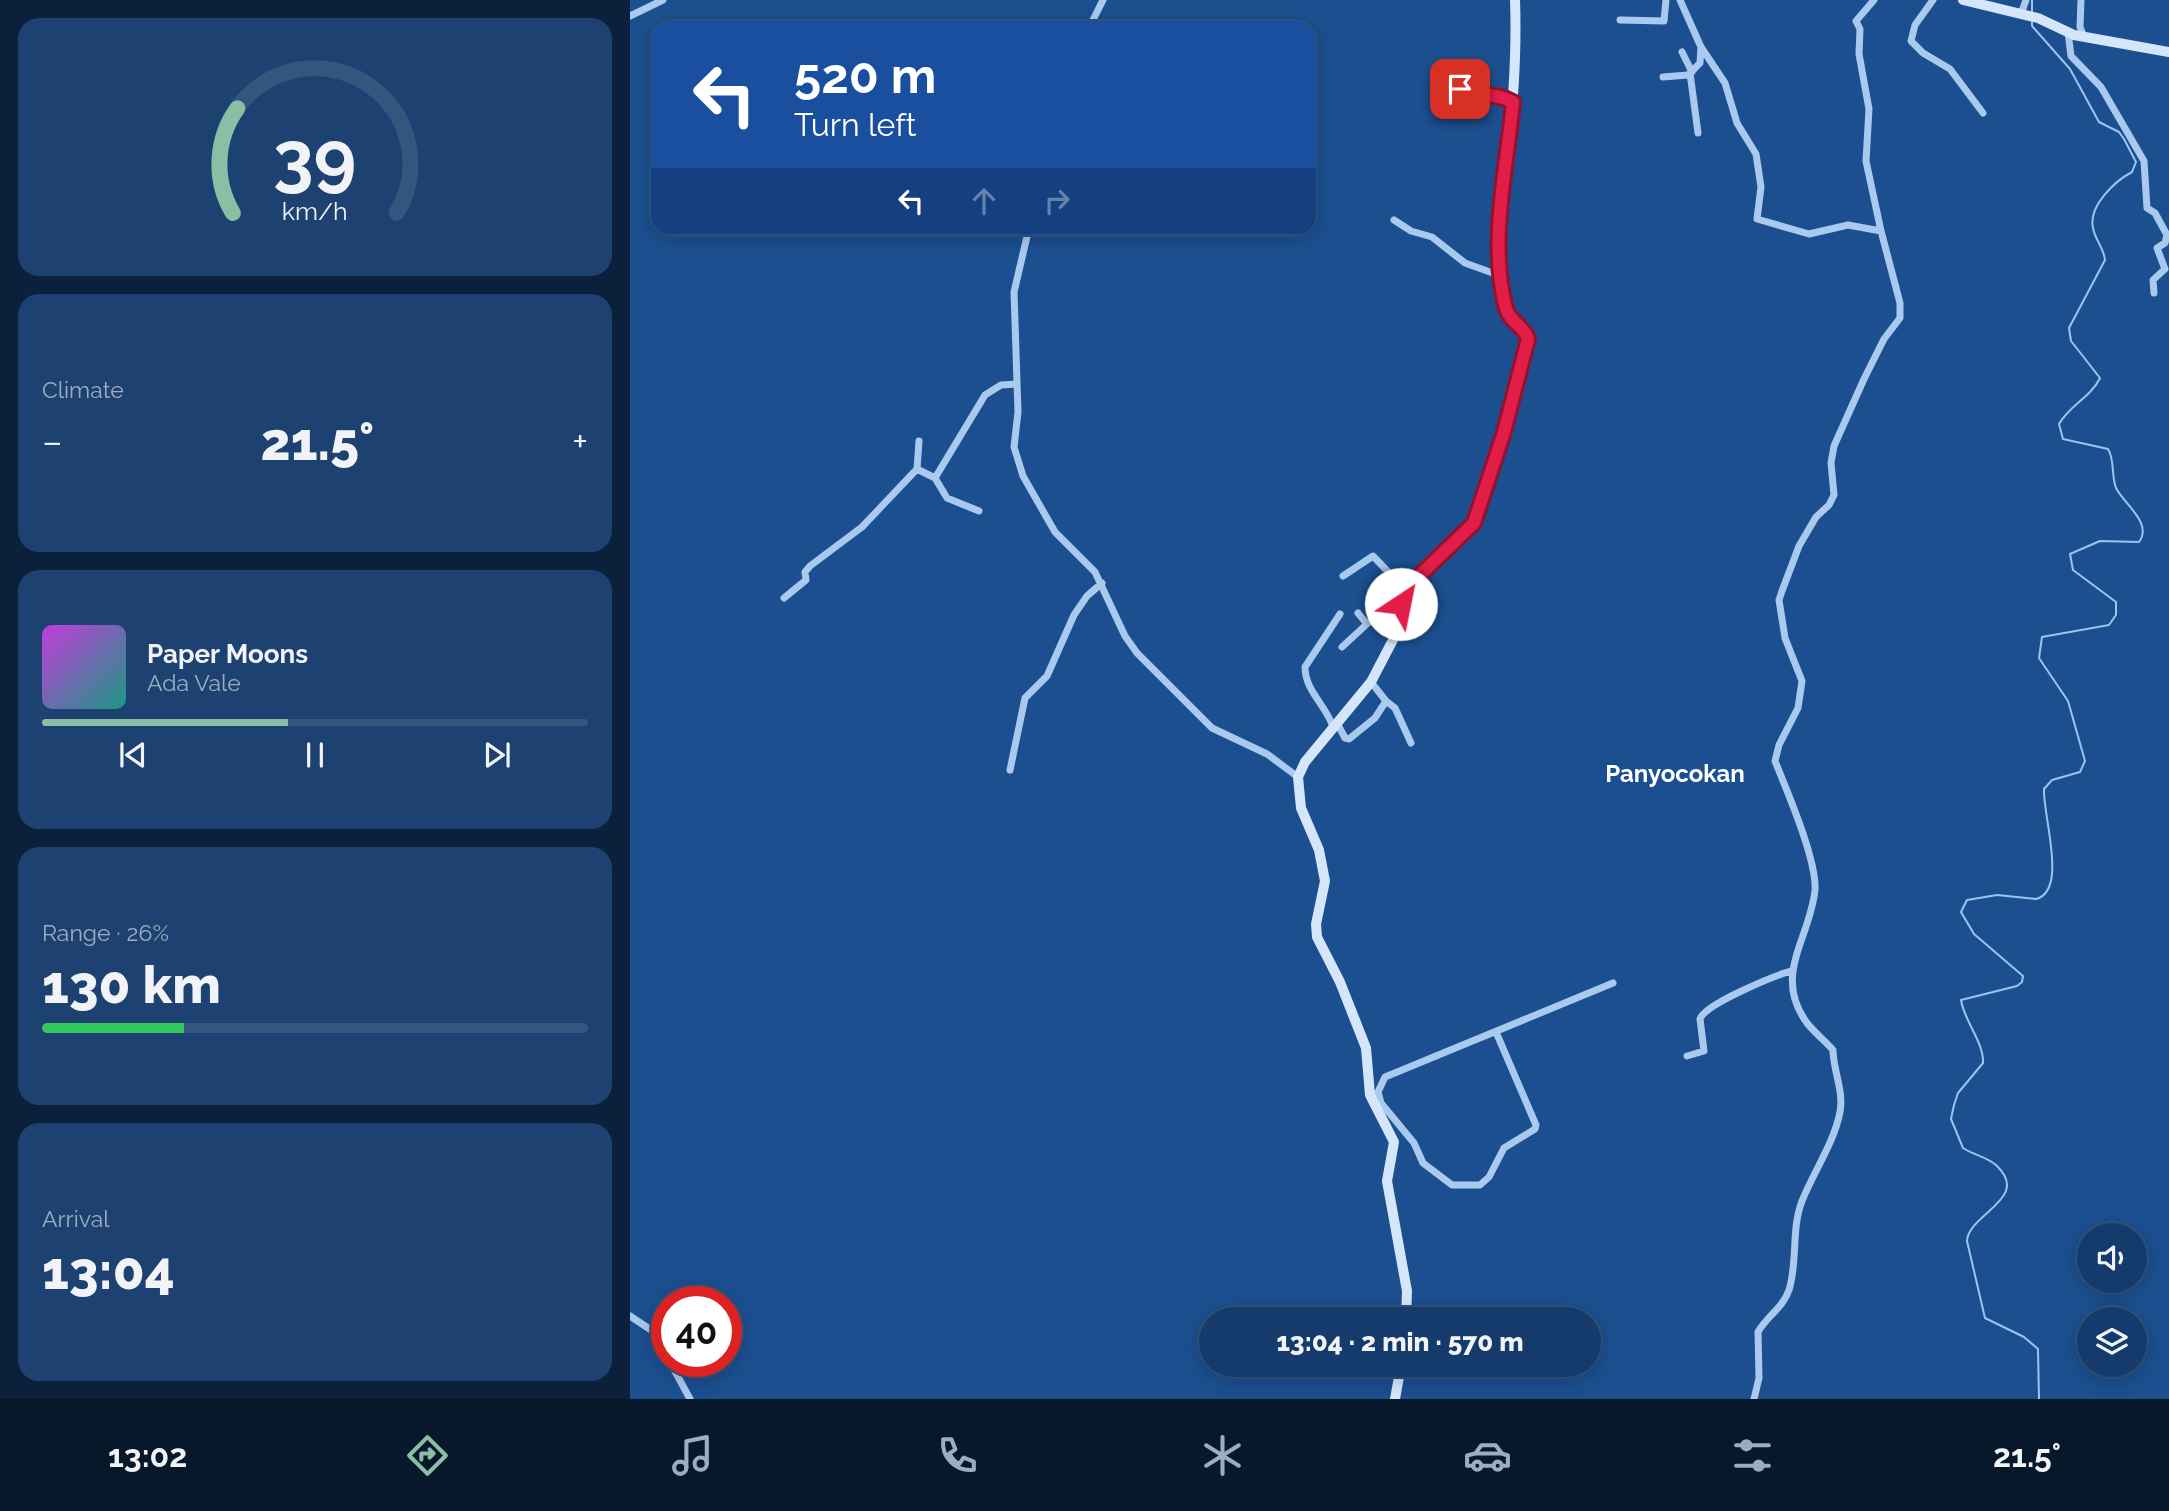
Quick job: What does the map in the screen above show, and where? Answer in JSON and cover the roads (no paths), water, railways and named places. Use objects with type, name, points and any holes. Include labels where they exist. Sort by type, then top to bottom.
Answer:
[{"type":"street","points":[[630,16],[663,0]]},
{"type":"street","points":[[1092,21],[1103,0]]},
{"type":"street","points":[[1406,1307],[1407,1291],[1387,1181],[1395,1142],[1374,1093],[1366,1048],[1340,982],[1317,937],[1324,873],[1319,850],[1301,808],[1298,778],[1306,762],[1371,682],[1395,636],[1401,604],[1414,583],[1474,523],[1504,432],[1528,339],[1508,317],[1501,276],[1500,224],[1513,102],[1515,0]]},
{"type":"street","points":[[1620,20],[1664,20],[1667,18],[1666,0]]},
{"type":"street","points":[[1681,0],[1701,47],[1725,83],[1737,123],[1756,154],[1761,187],[1757,219],[1810,234],[1848,226],[1881,231]]},
{"type":"street","points":[[1754,1399],[1759,1378],[1758,1332],[1784,1302],[1790,1289],[1801,1203],[1834,1133],[1841,1110],[1838,1072],[1832,1060],[1833,1050],[1807,1022],[1797,1005],[1791,971],[1815,888],[1805,845],[1775,761],[1779,745],[1798,708],[1802,681],[1785,638],[1779,600],[1799,546],[1816,517],[1834,495],[1831,463],[1835,446],[1884,339],[1900,318],[1900,303],[1866,161],[1869,109],[1856,21],[1874,0]]},
{"type":"street","points":[[1933,0],[1914,25],[1911,41],[1923,53],[1950,69],[1983,113]]},
{"type":"street","points":[[1963,0],[2038,18],[2084,37],[2169,52]]},
{"type":"street","points":[[2022,14],[2026,0]]},
{"type":"street","points":[[2081,0],[2080,27],[2084,37]]},
{"type":"street","points":[[2068,32],[2071,56],[2101,87],[2144,161],[2147,208],[2155,213],[2167,235],[2165,243],[2157,248],[2165,269],[2153,280],[2154,293]]},
{"type":"street","points":[[1663,77],[1691,73],[1700,63],[1701,47]]},
{"type":"street","points":[[1682,52],[1691,73],[1698,133]]},
{"type":"street","points":[[1447,79],[1468,92],[1498,95],[1513,102]]},
{"type":"street","points":[[1394,220],[1411,231],[1432,237],[1465,263],[1501,276]]},
{"type":"street","points":[[1027,235],[1014,285],[1017,384],[1014,447],[1017,463],[1055,532],[1102,583],[1125,636],[1162,678],[1212,728],[1267,754],[1298,778]]},
{"type":"street","points":[[935,478],[985,394],[1005,384],[1017,384]]},
{"type":"street","points":[[784,598],[805,581],[810,566],[862,527],[917,469],[919,441]]},
{"type":"street","points":[[917,469],[935,478],[947,498],[979,511]]},
{"type":"street","points":[[1343,576],[1373,556],[1394,578],[1414,583]]},
{"type":"street","points":[[1010,770],[1025,698],[1047,676],[1074,615],[1087,596],[1102,583]]},
{"type":"street","points":[[1342,647],[1367,624],[1401,604]]},
{"type":"street","points":[[1358,613],[1367,624]]},
{"type":"street","points":[[1339,614],[1305,667],[1310,690],[1345,738],[1351,739],[1375,718],[1386,701]]},
{"type":"street","points":[[1371,682],[1395,708],[1411,743]]},
{"type":"street","points":[[1687,1056],[1704,1051],[1700,1019],[1707,1009],[1765,979],[1791,971]]},
{"type":"street","points":[[1374,1093],[1384,1077],[1613,983]]},
{"type":"street","points":[[1374,1093],[1414,1143],[1429,1171],[1452,1185],[1480,1185],[1489,1177],[1504,1148],[1535,1129],[1536,1125],[1496,1032]]},
{"type":"street","points":[[630,1316],[651,1330]]},
{"type":"street","points":[[678,1377],[690,1399]]},
{"type":"street","points":[[1395,1399],[1399,1377]]},
{"type":"waterway","points":[[2032,0],[2032,13]]},
{"type":"waterway","points":[[2032,22],[2032,26],[2070,69],[2099,122],[2119,132],[2136,162],[2132,172],[2104,195],[2095,211],[2093,228],[2105,260],[2069,328],[2071,341],[2100,378],[2059,424],[2063,439],[2108,449],[2112,458],[2116,488],[2136,514],[2142,528],[2139,542],[2100,541],[2070,554],[2073,570],[2116,602],[2116,615],[2109,625],[2042,637],[2039,658],[2068,701],[2085,761],[2080,772],[2052,780],[2044,789],[2052,852],[2051,882],[2045,893],[2036,899],[1997,895],[1967,900],[1961,912],[1974,934],[2023,976],[2022,982],[2017,986],[1961,1000],[1980,1047],[1983,1063],[1958,1093],[1951,1119],[1963,1148],[1993,1163],[2006,1178],[2007,1188],[2003,1197],[1970,1231],[1967,1241],[1985,1318],[2024,1337],[2038,1349],[2039,1399]]},
{"type":"district","name":"Panyocokan","points":[[1675,773]]}]
